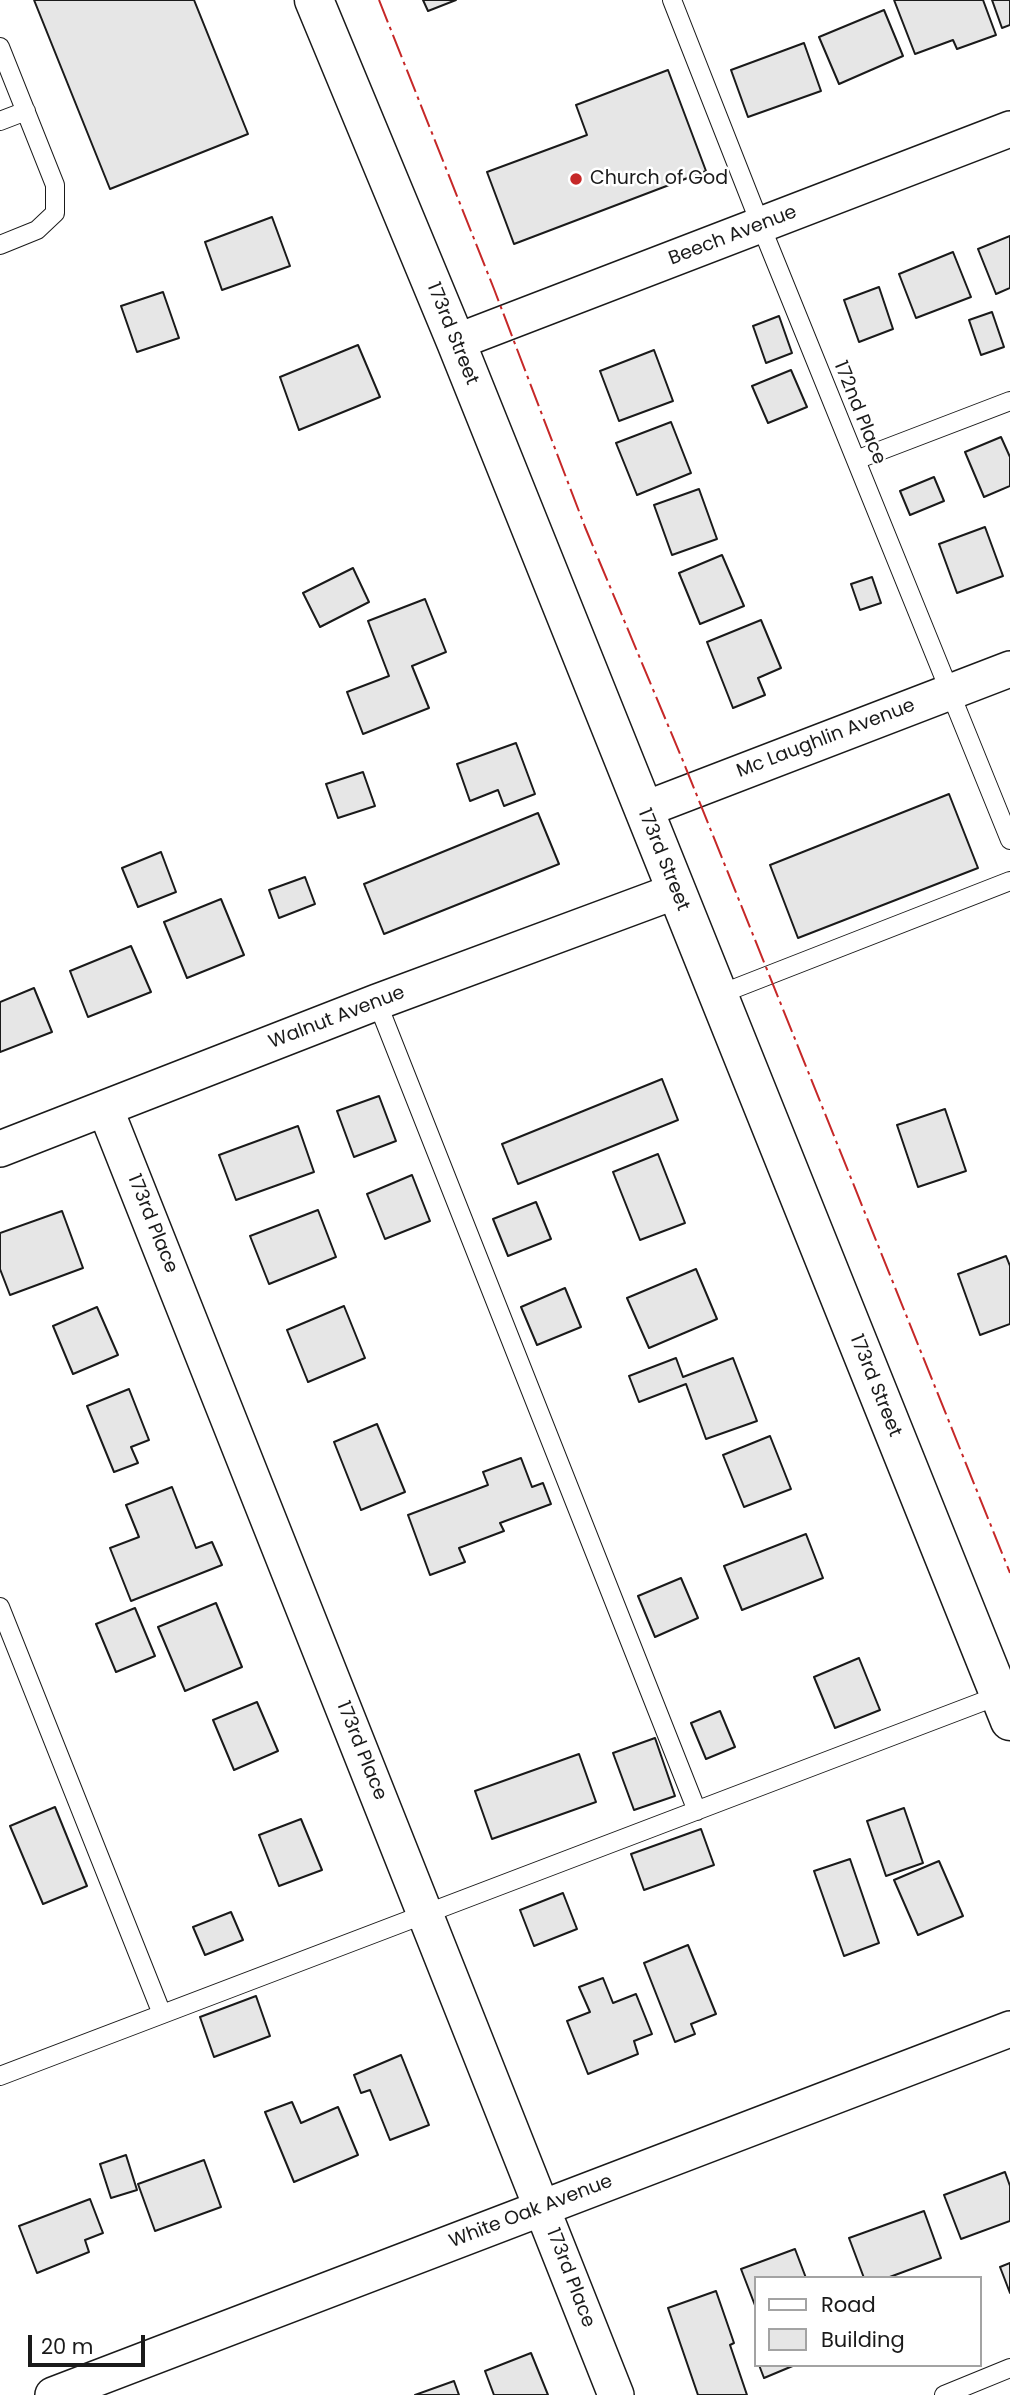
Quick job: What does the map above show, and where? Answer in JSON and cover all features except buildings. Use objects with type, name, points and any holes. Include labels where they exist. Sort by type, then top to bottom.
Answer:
[{"type":"street","name":"173rd Street","points":[[314,0],[456,342],[1005,1708]]},
{"type":"street","name":"Beech Avenue","points":[[456,342],[1010,129]]},
{"type":"street","name":"Mc Laughlin Avenue","points":[[643,810],[1010,669]]},
{"type":"street","name":"Walnut Avenue","points":[[0,1149],[377,1002],[676,891]]},
{"type":"street","name":"173rd Place","points":[[105,1108],[616,2395]]},
{"type":"street","name":"White Oak Avenue","points":[[53,2395],[1010,2029]]},
{"type":"lane","name":"172nd Place","points":[[672,0],[1010,840]]},
{"type":"lane","points":[[0,47],[55,185],[55,213],[37,230],[0,245]]},
{"type":"lane","points":[[0,121],[26,111]]},
{"type":"lane","points":[[856,460],[1010,401]]},
{"type":"lane","points":[[718,995],[1010,881]]},
{"type":"lane","points":[[377,1002],[697,1811]]},
{"type":"lane","points":[[0,1607],[162,2014]]},
{"type":"lane","points":[[0,2076],[697,1811],[1005,1708]]},
{"type":"lane","points":[[944,2395],[1010,2368]]},
{"type":"power","points":[[379,0],[585,527],[683,761],[1010,1573]]},
{"type":"place","name":"Church of God","points":[[576,179]]}]
